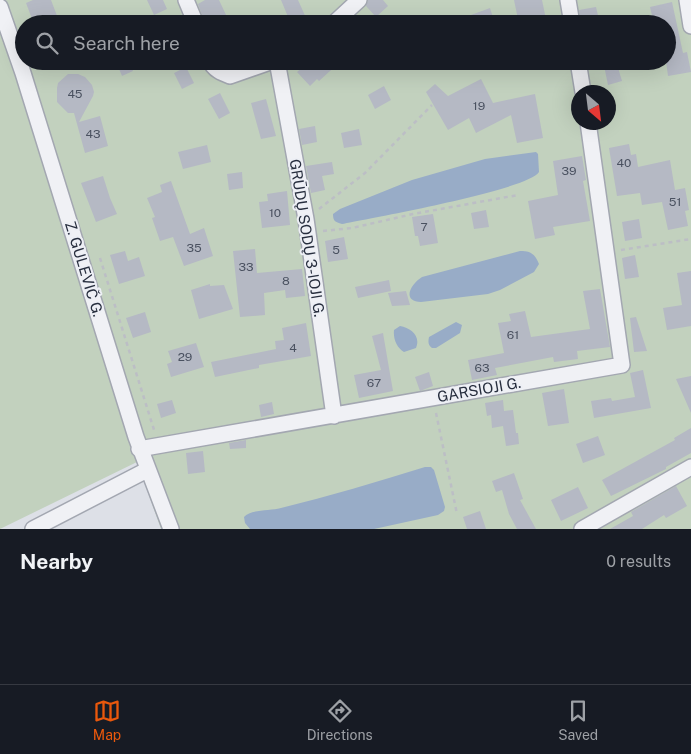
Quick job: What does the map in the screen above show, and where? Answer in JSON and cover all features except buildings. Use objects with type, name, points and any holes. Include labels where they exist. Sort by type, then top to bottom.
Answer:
[{"type":"street","points":[[186,0],[192,15]]},
{"type":"street","points":[[343,15],[360,0]]},
{"type":"street","points":[[568,0],[570,15]]},
{"type":"street","points":[[687,0],[691,26]]},
{"type":"street","name":"Z. GULEVIČ G.","points":[[0,8],[15,50]]},
{"type":"street","name":"Z. GULEVIČ G.","points":[[22,70],[140,449],[170,529]]},
{"type":"street","points":[[218,70],[230,76],[248,70]]},
{"type":"street","name":"GRŪDŲ SODŲ 3-IOJI G.","points":[[277,70],[307,226],[334,416]]},
{"type":"street","points":[[579,70],[582,85]]},
{"type":"street","points":[[589,130],[606,253]]},
{"type":"street","name":"GARSIOJI G.","points":[[140,449],[622,365],[606,253]]},
{"type":"street","points":[[582,529],[691,467]]},
{"type":"street","points":[[33,529],[147,470]]},
{"type":"path","points":[[307,226],[365,173],[432,105]]},
{"type":"path","points":[[307,226],[352,228],[414,214],[518,195]]},
{"type":"path","points":[[606,253],[691,239]]},
{"type":"path","points":[[100,258],[159,445]]},
{"type":"path","points":[[433,398],[457,514]]},
{"type":"green space","points":[[0,0],[691,0],[691,529],[161,529],[137,462],[0,529]]},
{"type":"water","points":[[536,152],[538,154],[539,172],[529,179],[508,187],[447,203],[342,224],[336,222],[333,218],[333,214],[340,209],[412,180],[485,159]]},
{"type":"water","points":[[520,251],[532,254],[539,264],[534,272],[500,290],[488,294],[421,302],[411,299],[410,292],[414,284],[422,277]]},
{"type":"water","points":[[456,322],[462,325],[460,333],[436,348],[432,348],[429,343],[429,337]]},
{"type":"water","points":[[400,326],[414,333],[417,340],[416,348],[404,352],[397,346],[394,330]]},
{"type":"water","points":[[425,467],[431,467],[434,470],[445,507],[444,511],[438,515],[374,529],[250,529],[245,523],[244,517],[247,514],[277,509],[353,489]]}]
